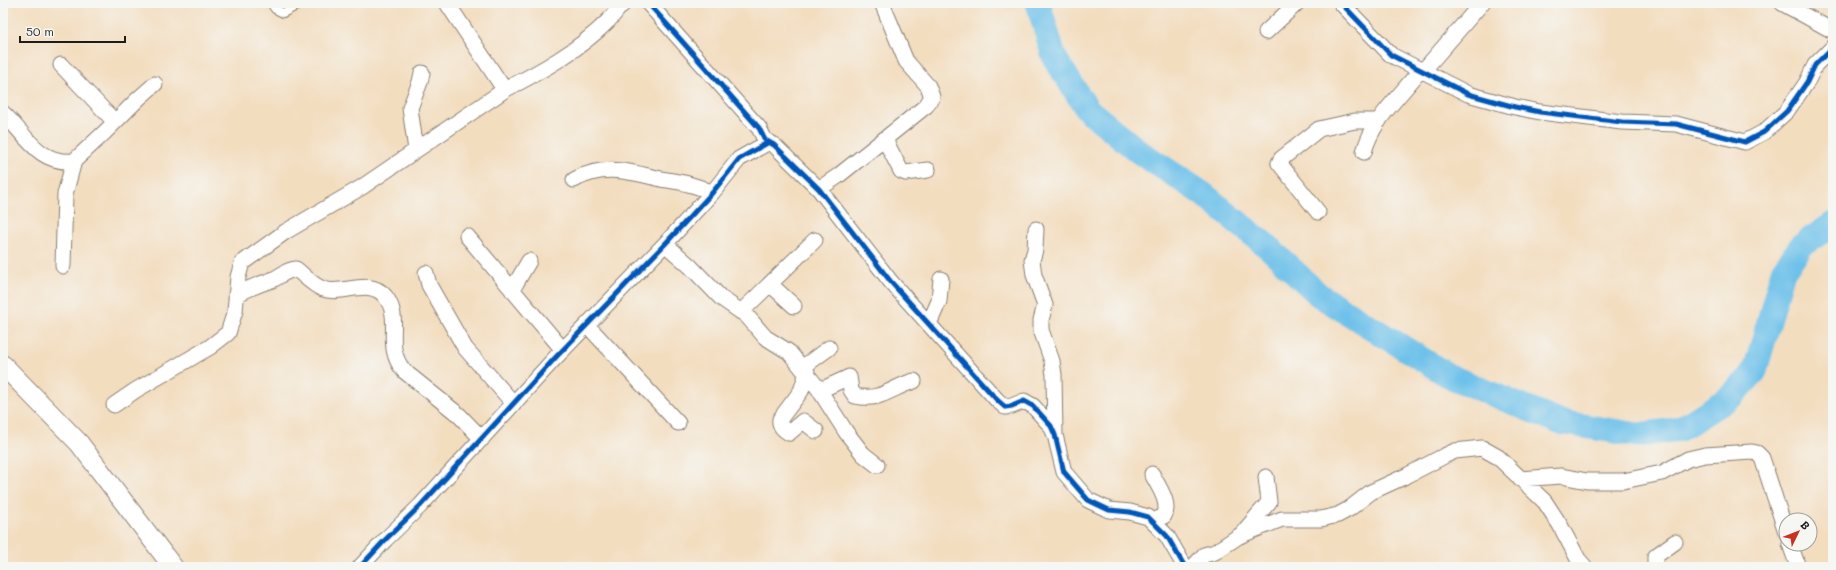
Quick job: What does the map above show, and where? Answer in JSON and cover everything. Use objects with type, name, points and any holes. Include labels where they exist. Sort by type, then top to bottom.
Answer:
[{"type":"street","points":[[448,3],[500,83],[506,89]]},
{"type":"street","points":[[114,405],[136,390],[210,347],[228,333],[235,311],[238,277],[242,263],[285,232],[362,187],[506,89],[534,75],[564,56],[608,21],[624,3]]},
{"type":"street","points":[[648,3],[759,128],[765,140],[794,164],[819,189],[891,282],[996,400],[1006,407],[1024,401],[1032,406],[1051,426],[1055,434]]},
{"type":"street","points":[[819,189],[885,140],[926,106],[932,97],[928,86],[906,61],[882,3]]},
{"type":"street","points":[[1266,32],[1297,3]]},
{"type":"street","points":[[1341,3],[1391,55],[1468,94],[1514,107],[1590,119],[1676,124],[1745,142],[1764,132],[1787,111],[1807,82],[1815,65],[1833,47]]},
{"type":"street","points":[[1364,152],[1371,132],[1378,121],[1482,3]]},
{"type":"street","points":[[1782,3],[1833,31]]},
{"type":"street","points":[[61,65],[115,122]]},
{"type":"street","points":[[416,150],[410,108],[422,73]]},
{"type":"street","points":[[63,266],[65,194],[74,161],[155,84]]},
{"type":"street","points":[[3,113],[22,132],[32,147],[41,154],[50,159],[66,162],[74,161]]},
{"type":"street","points":[[1318,212],[1279,163],[1281,159],[1319,129],[1355,121],[1378,121]]},
{"type":"street","points":[[885,140],[901,171],[906,173],[928,170]]},
{"type":"street","points":[[360,567],[420,506],[563,350],[665,244],[712,193],[739,159],[769,142]]},
{"type":"street","points":[[574,180],[593,172],[622,170],[693,185],[712,193]]},
{"type":"street","points":[[1036,229],[1035,250],[1032,260],[1034,275],[1044,305],[1041,330],[1052,361],[1054,375],[1055,434],[1064,472],[1088,500],[1109,510],[1130,512],[1153,521],[1167,536],[1185,567]]},
{"type":"street","points":[[467,236],[563,350]]},
{"type":"street","points":[[741,312],[815,240]]},
{"type":"street","points":[[665,244],[690,266],[721,298],[747,316],[765,337],[789,352],[818,388],[854,443],[863,454],[877,465]]},
{"type":"street","points":[[512,290],[529,261]]},
{"type":"street","points":[[236,295],[255,285],[274,278],[288,269],[296,269],[311,283],[324,289],[371,287],[380,291],[386,298],[394,318],[392,344],[398,364],[404,371],[459,415],[482,439]]},
{"type":"street","points":[[426,273],[429,284],[465,348],[514,404]]},
{"type":"street","points":[[928,324],[939,301],[941,279]]},
{"type":"street","points":[[770,284],[794,306]]},
{"type":"street","points":[[587,325],[678,423]]},
{"type":"street","points":[[816,431],[803,421],[789,433],[781,427],[780,419],[801,391],[805,370],[829,348]]},
{"type":"street","points":[[3,365],[79,443],[173,567]]},
{"type":"street","points":[[818,388],[825,388],[849,377],[851,390],[855,396],[873,397],[888,394],[902,385],[914,381]]},
{"type":"street","points":[[1193,567],[1204,555],[1215,552],[1239,536],[1282,519],[1321,519],[1338,515],[1349,510],[1370,492],[1408,475],[1444,456],[1455,451],[1482,448],[1498,457],[1545,502],[1560,525],[1578,559],[1585,567]]},
{"type":"street","points":[[1520,479],[1561,476],[1587,481],[1623,481],[1662,473],[1688,459],[1705,455],[1752,452],[1757,453],[1762,458],[1780,512]]},
{"type":"street","points":[[1152,474],[1166,504],[1167,511],[1164,516],[1153,521]]},
{"type":"street","points":[[1239,536],[1269,502],[1266,477]]},
{"type":"street","points":[[1655,567],[1656,555],[1675,542]]},
{"type":"street","points":[[1793,552],[1798,567]]},
{"type":"lane","points":[[271,3],[275,9],[283,13],[302,3]]},
{"type":"waterway","points":[[1038,3],[1054,57],[1087,109],[1138,151],[1203,194],[1268,247],[1319,295],[1449,376],[1559,422],[1638,435],[1680,429],[1732,396],[1755,371],[1783,271],[1802,245],[1833,224]]},
{"type":"cycle path","points":[[648,3],[759,128],[765,140],[774,145],[819,189],[891,282],[997,400],[1005,407],[1024,401],[1033,406],[1051,426],[1055,435],[1064,472],[1088,500],[1109,510],[1130,512],[1148,517],[1167,536],[1185,567]]},
{"type":"cycle path","points":[[1341,3],[1391,55],[1468,94],[1515,107],[1540,112],[1622,122],[1676,124],[1745,142],[1764,132],[1787,111],[1807,82],[1815,65],[1833,47]]},
{"type":"cycle path","points":[[360,567],[420,506],[556,357],[665,244],[712,193],[739,159],[769,142]]}]
